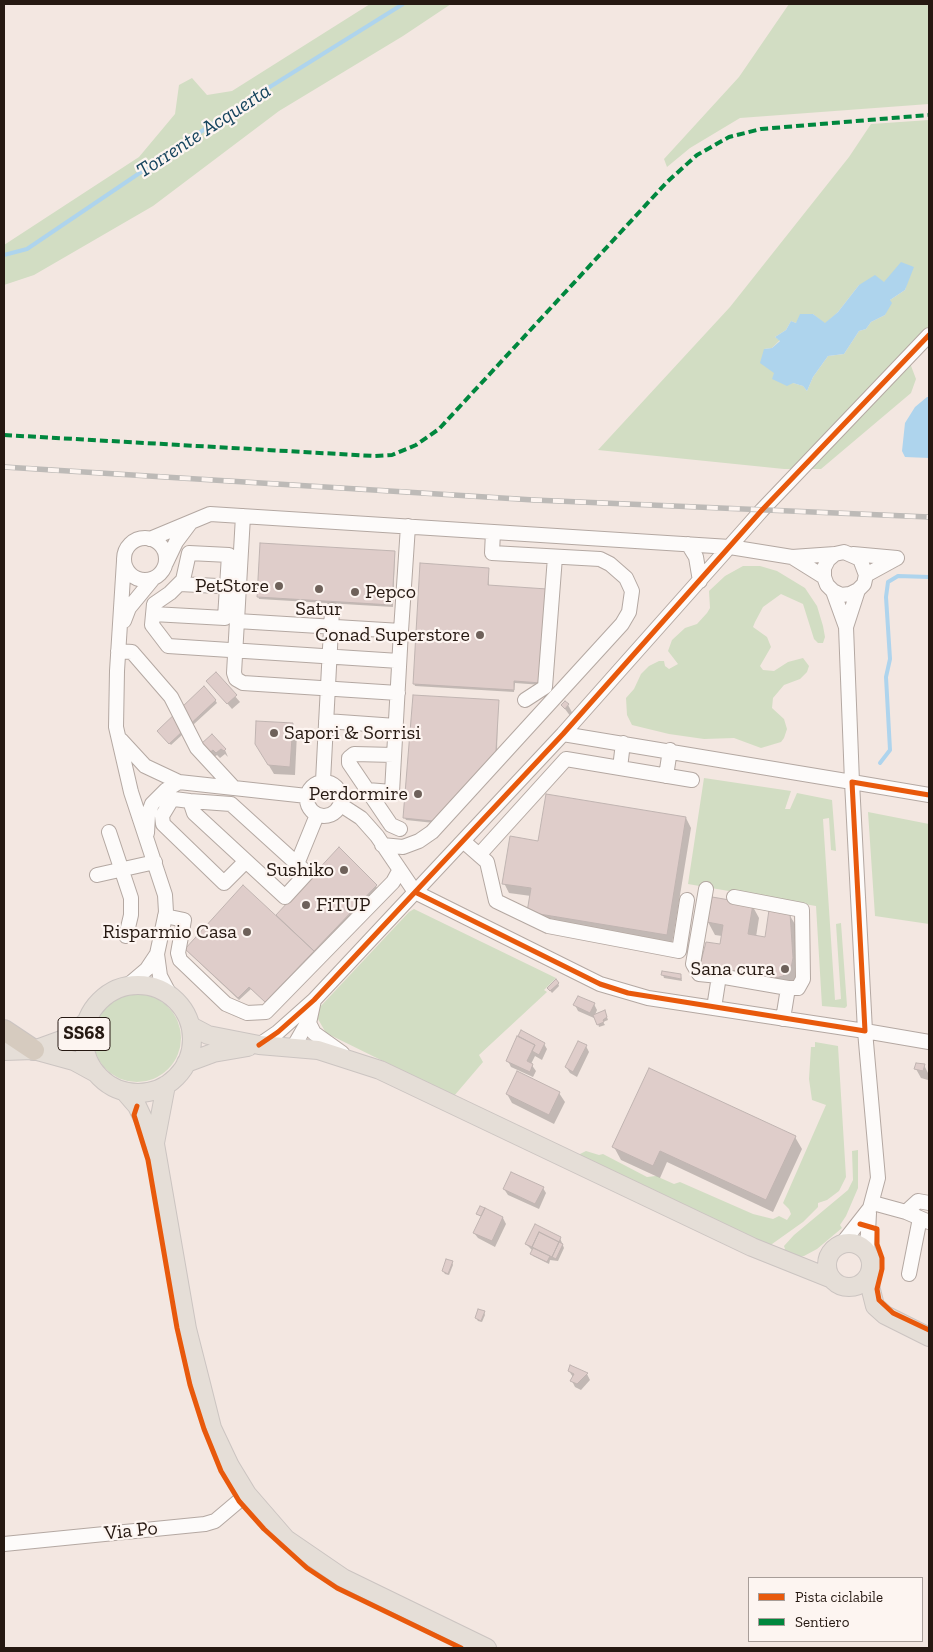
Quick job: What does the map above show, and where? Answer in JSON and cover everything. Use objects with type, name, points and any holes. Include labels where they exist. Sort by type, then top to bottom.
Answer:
[{"type":"highway","points":[[4,1030],[34,1050]]},
{"type":"main road","name":"SS68","points":[[96,1073],[90,1064],[84,1043],[87,1021],[91,1011],[107,994],[127,986],[149,986],[170,995],[185,1011],[191,1026]]},
{"type":"main road","name":"SS68","points":[[34,1050],[66,1038],[87,1021]]},
{"type":"main road","points":[[191,1026],[208,1035],[259,1045],[294,1046],[318,1050],[351,1059],[380,1070],[788,1264],[799,1266],[832,1279],[843,1287],[857,1286],[868,1278]]},
{"type":"main road","points":[[124,1091],[146,1092],[166,1085],[178,1076],[186,1063],[192,1043],[191,1026]]},
{"type":"main road","points":[[186,1063],[213,1053],[259,1045]]},
{"type":"main road","name":"SS68","points":[[4,1051],[34,1050],[74,1061],[96,1073],[109,1084],[124,1091]]},
{"type":"main road","points":[[155,1144],[166,1085]]},
{"type":"main road","points":[[124,1091],[137,1106],[155,1144],[188,1329],[212,1428],[230,1466],[248,1494],[286,1539],[343,1578],[488,1648]]},
{"type":"main road","points":[[799,1266],[814,1264],[836,1248],[855,1244],[867,1252],[872,1265],[868,1278],[875,1306],[885,1316],[929,1336]]},
{"type":"main road","points":[[832,1279],[827,1266],[836,1248]]},
{"type":"street","points":[[259,1045],[291,1021],[297,1013],[314,1000],[563,734],[762,510],[929,335]]},
{"type":"street","points":[[170,995],[160,976],[157,954],[165,916],[165,895],[131,792],[116,727],[118,651],[124,560],[126,550],[134,542],[150,539],[210,514],[730,547],[792,557],[844,552],[897,558],[866,575]]},
{"type":"street","points":[[153,614],[225,618],[233,587],[244,516]]},
{"type":"street","points":[[120,633],[129,608],[152,580],[161,574],[176,542],[192,521]]},
{"type":"street","points":[[368,790],[392,792],[408,526]]},
{"type":"street","points":[[382,845],[402,847],[419,841],[432,832],[626,618],[632,602],[632,591],[619,569],[600,560],[492,553],[493,532]]},
{"type":"street","points":[[150,539],[163,548],[166,564]]},
{"type":"street","points":[[688,544],[696,557],[700,581]]},
{"type":"street","points":[[398,693],[243,683],[236,679],[234,673],[235,650],[237,622],[229,554],[189,553],[183,580],[154,604],[152,625],[155,632],[168,646],[235,650],[330,656],[399,661]]},
{"type":"street","points":[[836,554],[828,560],[824,568],[824,576],[827,585],[841,595],[850,594],[864,584],[866,575],[860,559],[853,554]]},
{"type":"street","points":[[525,700],[545,687],[555,557]]},
{"type":"street","points":[[792,557],[824,576]]},
{"type":"street","points":[[124,560],[131,575],[141,580],[152,580]]},
{"type":"street","points":[[180,584],[233,587]]},
{"type":"street","points":[[846,627],[858,590]]},
{"type":"street","points":[[833,591],[846,627],[865,1031],[878,1178],[871,1205],[867,1252]]},
{"type":"street","points":[[323,781],[332,610]]},
{"type":"street","points":[[237,622],[401,631]]},
{"type":"street","points":[[118,651],[132,652],[171,697],[197,748],[234,788]]},
{"type":"street","points":[[326,721],[396,726]]},
{"type":"street","points":[[563,734],[670,750],[929,795]]},
{"type":"street","points":[[119,738],[145,766],[179,782],[307,796]]},
{"type":"street","points":[[620,768],[623,743]]},
{"type":"street","points":[[666,776],[670,750]]},
{"type":"street","points":[[394,755],[354,754],[351,756],[349,763],[391,825],[400,829]]},
{"type":"street","points":[[479,854],[566,760],[692,780]]},
{"type":"street","points":[[323,781],[334,784],[338,788],[342,799],[334,814],[323,816],[318,815],[309,807],[307,796],[312,786],[323,781]]},
{"type":"street","points":[[146,838],[148,815],[152,804],[166,790],[179,782]]},
{"type":"street","points":[[190,801],[194,813],[246,861],[285,897],[307,873],[231,804],[190,801],[171,801],[162,816],[163,824],[224,883],[246,861]]},
{"type":"street","points":[[341,804],[360,818],[382,845],[415,892],[600,984],[648,998],[929,1042]]},
{"type":"street","points":[[297,864],[318,815]]},
{"type":"street","points":[[109,832],[131,898],[131,915],[126,936]]},
{"type":"street","points":[[463,841],[487,862],[496,901],[548,926],[679,951],[686,900]]},
{"type":"street","points":[[97,875],[155,862]]},
{"type":"street","points":[[165,916],[184,920],[178,953],[180,960],[226,1004],[247,1012],[266,1012],[393,882],[399,871]]},
{"type":"street","points":[[706,890],[693,964],[699,974],[798,988],[803,979],[802,910],[734,897]]},
{"type":"street","points":[[127,986],[147,969],[157,954]]},
{"type":"street","points":[[714,1008],[719,976]]},
{"type":"street","points":[[783,1019],[788,988]]},
{"type":"street","points":[[294,1046],[310,1018],[314,1000]]},
{"type":"street","points":[[310,1018],[314,1033],[351,1059]]},
{"type":"street","points":[[291,1021],[290,1032],[294,1046]]},
{"type":"street","points":[[906,1212],[918,1201],[929,1203]]},
{"type":"street","points":[[871,1205],[906,1212],[925,1220],[909,1274]]},
{"type":"street","points":[[836,1248],[871,1205]]},
{"type":"street","name":"Via Po","points":[[4,1544],[205,1524],[215,1521],[248,1494]]},
{"type":"green space","points":[[370,4],[451,4],[403,36],[279,111],[153,206],[34,275],[4,285],[4,245],[139,157],[175,114],[179,85],[192,78],[207,95],[232,91]]},
{"type":"green space","points":[[789,4],[929,4],[929,104],[740,118],[690,148],[667,167],[664,159],[739,77]]},
{"type":"green space","points":[[929,120],[929,326],[905,350],[916,379],[911,393],[821,469],[784,469],[598,450],[730,307],[849,157],[871,124]],"holes":[[[908,280],[905,290],[890,300],[885,315],[871,322],[866,329],[859,331],[844,354],[828,356],[813,377],[807,391],[803,386],[793,383],[764,349],[772,348],[780,340],[775,337],[786,330],[791,321],[796,323],[813,314],[825,324],[838,312],[859,285]]]},
{"type":"green space","points":[[743,566],[760,566],[777,571],[805,588],[817,606],[823,626],[825,637],[823,643],[818,643],[814,639],[803,604],[781,594],[763,607],[753,627],[767,637],[771,647],[760,666],[763,670],[774,671],[788,662],[803,658],[809,666],[807,672],[800,679],[784,685],[773,698],[772,708],[784,719],[787,729],[784,738],[781,742],[761,748],[734,738],[704,739],[669,734],[632,725],[627,715],[626,698],[634,689],[641,674],[649,666],[659,661],[664,661],[665,666],[669,669],[678,664],[668,651],[672,640],[685,628],[697,624],[707,613],[710,608],[709,591],[725,576]]},
{"type":"green space","points":[[704,778],[791,791],[785,809],[790,809],[797,793],[832,800],[836,851],[831,850],[829,818],[823,819],[835,1000],[841,999],[836,924],[841,923],[847,1006],[845,1008],[822,1006],[816,906],[688,884]]},
{"type":"green space","points":[[868,812],[929,824],[929,924],[875,916]]},
{"type":"green space","points":[[414,909],[556,978],[544,990],[547,992],[479,1055],[483,1062],[454,1096],[326,1033],[318,1019],[318,1009],[409,912]]},
{"type":"green space","points":[[137,994],[154,997],[162,1001],[174,1013],[178,1021],[181,1038],[178,1055],[174,1063],[162,1075],[154,1079],[137,1082],[120,1079],[112,1075],[100,1063],[96,1055],[93,1038],[96,1021],[100,1013],[112,1001],[120,997]]},
{"type":"green space","points":[[815,1042],[838,1046],[846,1177],[839,1191],[827,1200],[818,1203],[818,1207],[803,1222],[765,1249],[574,1157],[586,1151],[599,1155],[603,1154],[647,1177],[656,1176],[674,1184],[680,1182],[753,1214],[773,1219],[779,1216],[787,1220],[791,1214],[783,1203],[826,1105],[812,1100],[809,1079],[811,1047],[815,1047]]},
{"type":"green space","points":[[858,1150],[858,1188],[840,1225],[842,1228],[817,1249],[804,1256],[792,1258],[778,1255],[785,1249],[784,1246],[794,1235],[848,1190],[853,1180],[852,1151]]},
{"type":"water","points":[[901,262],[914,267],[905,290],[890,300],[892,303],[885,315],[871,322],[866,329],[859,331],[844,354],[828,356],[813,377],[807,391],[803,386],[793,383],[787,386],[772,379],[774,373],[760,363],[764,349],[772,348],[780,341],[775,337],[786,330],[791,321],[796,323],[800,314],[813,314],[825,323],[838,312],[859,285],[875,275],[884,282]]},
{"type":"water","points":[[929,397],[929,458],[905,457],[902,451],[905,423],[915,407]]},
{"type":"building","points":[[260,543],[395,551],[392,605],[257,597]]},
{"type":"building","name":"Conad Superstore","points":[[420,563],[489,568],[488,585],[547,589],[541,683],[514,681],[514,690],[413,684]]},
{"type":"building","points":[[216,672],[237,695],[227,704],[206,681]]},
{"type":"building","points":[[204,686],[216,700],[169,744],[157,731]]},
{"type":"building","points":[[413,695],[499,700],[496,751],[433,821],[403,818]]},
{"type":"building","points":[[565,701],[569,704],[565,709],[561,705]]},
{"type":"building","name":"Sapori & Sorrisi","points":[[256,721],[293,723],[290,767],[268,765],[255,744]]},
{"type":"building","points":[[212,734],[226,749],[224,751],[221,749],[216,753],[213,750],[209,753],[201,744]]},
{"type":"building","points":[[546,794],[686,817],[667,935],[527,912],[531,888],[502,884],[510,836],[538,841]]},
{"type":"building","points":[[339,847],[377,885],[314,951],[276,915]]},
{"type":"building","name":"Risparmio Casa","points":[[243,885],[314,951],[265,1002],[249,987],[238,998],[185,949]]},
{"type":"building","points":[[712,897],[753,904],[748,934],[765,937],[769,910],[790,913],[793,958],[791,968],[783,976],[775,978],[700,965],[706,942],[720,944],[723,925],[707,922]]},
{"type":"building","points":[[662,971],[681,974],[681,979],[661,975]]},
{"type":"building","points":[[556,979],[559,983],[550,991],[547,988]]},
{"type":"building","points":[[578,996],[595,1003],[590,1013],[573,1005]]},
{"type":"building","points":[[605,1010],[607,1017],[603,1020],[604,1022],[597,1025],[593,1015]]},
{"type":"building","points":[[521,1030],[545,1043],[539,1055],[532,1051],[535,1045],[518,1036]]},
{"type":"building","points":[[517,1036],[535,1045],[527,1061],[533,1064],[530,1072],[506,1061]]},
{"type":"building","points":[[578,1041],[587,1045],[573,1072],[565,1067]]},
{"type":"building","points":[[916,1063],[925,1064],[923,1071],[914,1069]]},
{"type":"building","points":[[649,1068],[796,1136],[766,1200],[660,1151],[653,1166],[612,1147]]},
{"type":"building","points":[[517,1071],[560,1092],[549,1115],[506,1094]]},
{"type":"building","points":[[511,1172],[544,1187],[535,1204],[503,1189]]},
{"type":"building","points":[[480,1206],[485,1208],[481,1216],[476,1214]]},
{"type":"building","points":[[485,1208],[503,1217],[492,1241],[473,1233]]},
{"type":"building","points":[[535,1224],[561,1237],[559,1242],[539,1232],[532,1247],[525,1244]]},
{"type":"building","points":[[539,1232],[559,1242],[552,1257],[532,1247]]},
{"type":"building","points":[[559,1242],[563,1244],[556,1259],[552,1257]]},
{"type":"building","points":[[533,1248],[550,1256],[547,1262],[530,1254]]},
{"type":"building","points":[[446,1259],[453,1261],[448,1274],[442,1271]]},
{"type":"building","points":[[478,1309],[485,1311],[481,1321],[475,1318]]},
{"type":"building","points":[[570,1365],[588,1373],[577,1384],[570,1381],[574,1374],[568,1371]]},
{"type":"waterway","name":"Torrente Acquerta","points":[[4,255],[27,249],[236,108],[403,4]]},
{"type":"waterway","points":[[880,763],[890,750],[886,677],[890,659],[886,597],[888,582],[898,576],[929,577]]},
{"type":"railway","points":[[4,467],[534,500],[929,517]]},
{"type":"marked path","points":[[4,435],[374,456],[392,455],[416,445],[439,429],[667,182],[697,155],[729,137],[761,129],[929,115]]},
{"type":"cycle path","points":[[259,1045],[278,1032],[314,1000],[563,734],[762,510],[929,335]]},
{"type":"cycle path","points":[[415,892],[600,984],[628,993],[865,1031],[852,782],[929,795]]},
{"type":"cycle path","points":[[137,1106],[134,1115],[148,1160],[177,1328],[190,1385],[204,1429],[221,1471],[239,1501],[264,1529],[307,1568],[337,1588],[461,1648]]},
{"type":"cycle path","points":[[860,1224],[877,1229],[877,1244],[882,1258],[882,1269],[877,1289],[879,1300],[893,1313],[929,1330]]},
{"type":"place","name":"PetStore","points":[[279,586]]},
{"type":"place","name":"Satur","points":[[319,589]]},
{"type":"place","name":"Pepco","points":[[355,592]]},
{"type":"place","name":"Conad Superstore","points":[[480,635]]},
{"type":"place","name":"Sapori & Sorrisi","points":[[274,733]]},
{"type":"place","name":"Perdormire","points":[[418,794]]},
{"type":"place","name":"Sushiko","points":[[344,870]]},
{"type":"place","name":"FiTUP","points":[[306,905]]},
{"type":"place","name":"Risparmio Casa","points":[[247,932]]},
{"type":"place","name":"Sana cura","points":[[785,969]]}]
